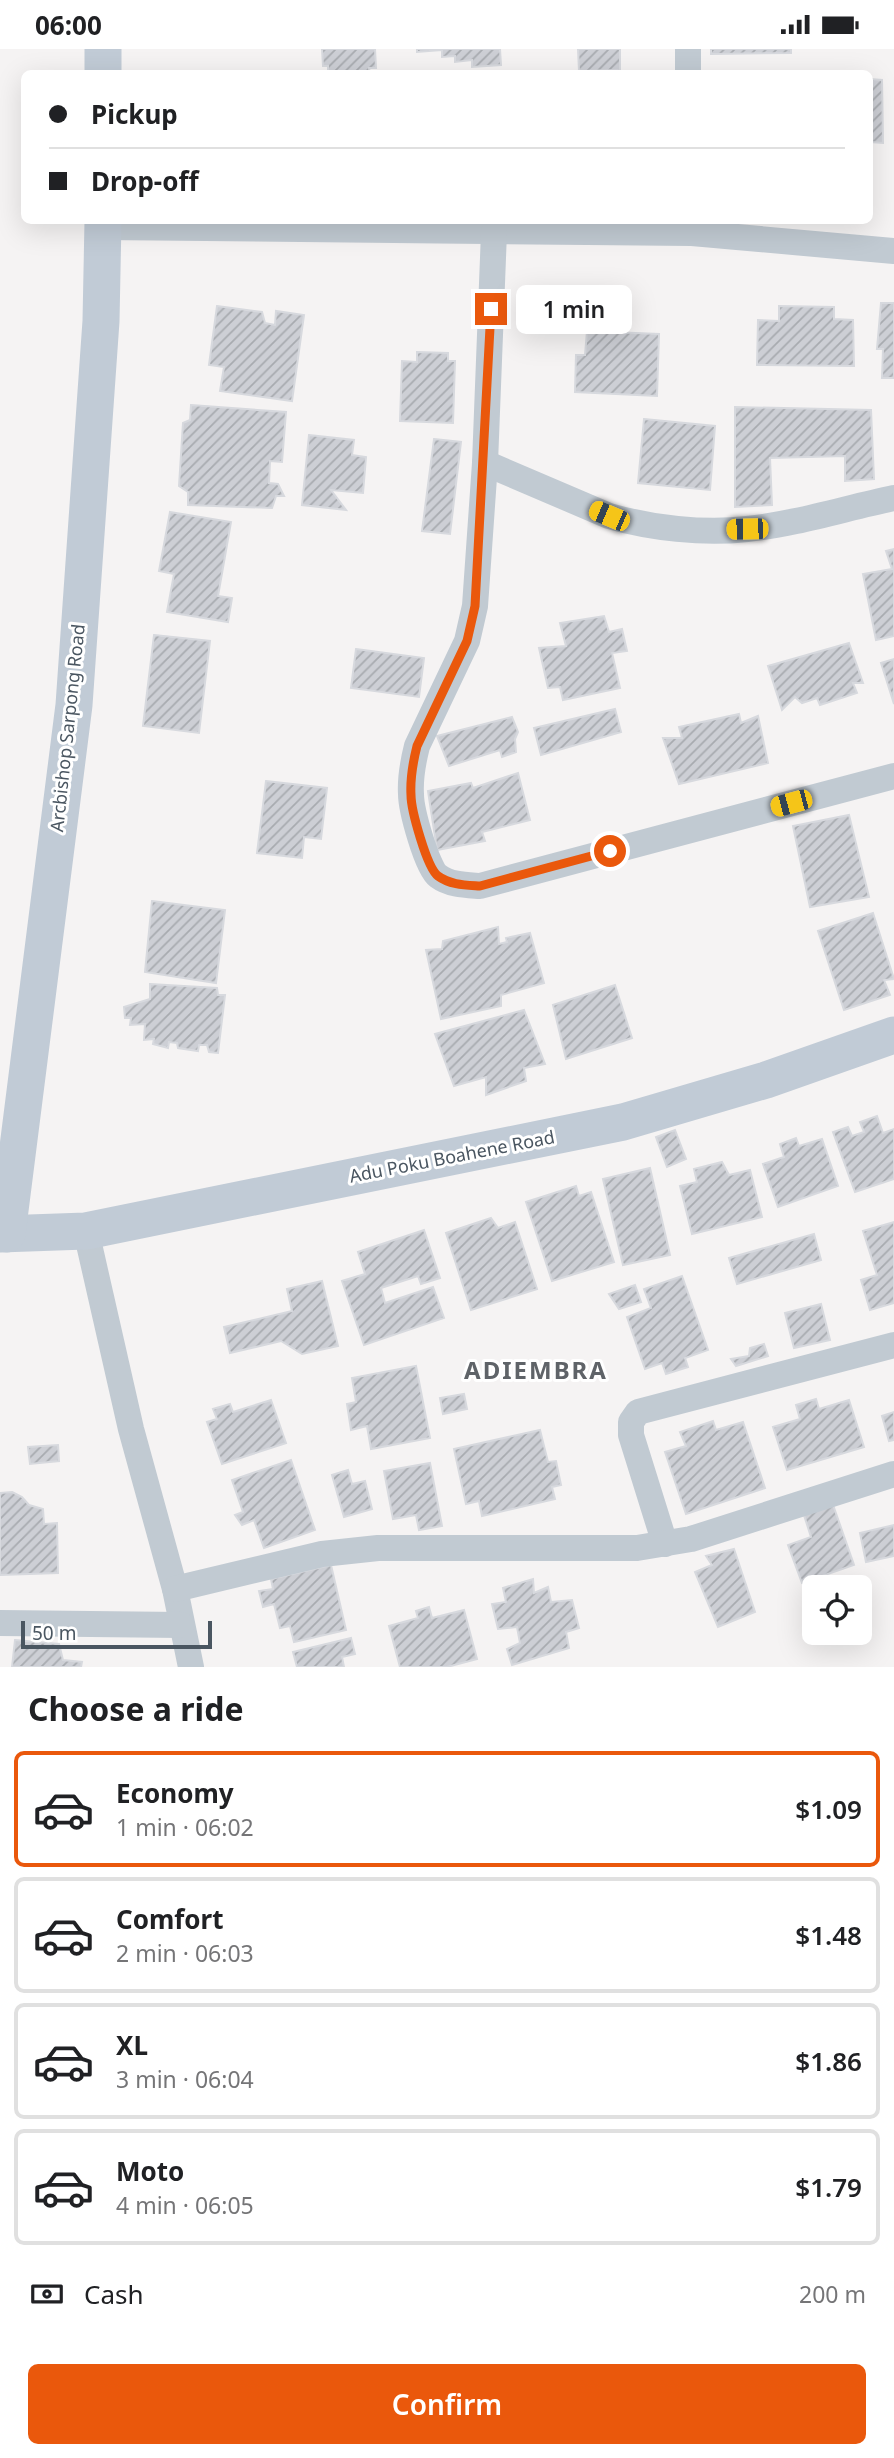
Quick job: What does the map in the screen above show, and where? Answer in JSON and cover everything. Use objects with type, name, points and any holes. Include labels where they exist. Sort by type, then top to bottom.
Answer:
[{"type":"street","points":[[103,49],[103,70]]},
{"type":"street","points":[[688,49],[688,70]]},
{"type":"street","points":[[103,224],[494,232],[692,227],[894,251]]},
{"type":"street","name":"Arcbishop Sarpong Road","points":[[4,1234],[74,705],[101,321],[103,224]]},
{"type":"street","points":[[494,232],[485,463],[475,606],[467,641],[417,746],[413,762],[412,803],[430,864],[437,875],[461,885],[480,886],[894,776]]},
{"type":"street","points":[[485,463],[609,516],[705,530],[747,529],[894,498]]},
{"type":"street","name":"Adu Poku Boahene Road","points":[[4,1234],[86,1231],[623,1122],[766,1080],[894,1035]]},
{"type":"street","points":[[86,1231],[131,1429],[175,1589],[191,1667]]},
{"type":"street","points":[[665,1544],[631,1435],[631,1422],[638,1412],[894,1345]]},
{"type":"street","points":[[175,1589],[322,1554],[378,1548],[637,1548],[665,1544],[691,1539],[894,1474]]},
{"type":"street","points":[[0,1623],[181,1625]]},
{"type":"building","points":[[322,49],[375,49],[376,68],[328,70],[328,66],[323,66]]},
{"type":"building","points":[[417,49],[500,49],[501,65],[472,67],[472,60],[455,62],[455,56],[442,57],[442,50],[417,52]]},
{"type":"building","points":[[578,49],[620,49],[620,70],[579,70]]},
{"type":"building","points":[[711,49],[791,49],[791,53],[711,54]]},
{"type":"building","points":[[873,79],[882,80],[883,143],[873,142]]},
{"type":"building","points":[[881,303],[894,303],[894,378],[882,378],[883,349],[877,349]]},
{"type":"building","points":[[217,306],[262,312],[265,323],[275,325],[276,311],[304,315],[292,401],[220,391],[224,367],[209,365]]},
{"type":"building","points":[[779,306],[834,307],[834,319],[853,320],[854,366],[757,365],[758,320],[779,321]]},
{"type":"building","points":[[587,331],[659,334],[657,396],[575,392],[576,355],[585,355]]},
{"type":"building","points":[[417,352],[448,353],[448,361],[455,361],[453,423],[400,421],[402,361],[417,362]]},
{"type":"building","points":[[191,405],[286,412],[282,462],[270,461],[269,483],[278,484],[284,496],[276,496],[272,508],[188,505],[188,492],[179,486],[183,423],[190,420]]},
{"type":"building","points":[[735,407],[871,410],[874,479],[845,481],[845,456],[770,458],[772,505],[735,507]]},
{"type":"building","points":[[644,419],[715,426],[710,490],[638,483]]},
{"type":"building","points":[[309,435],[354,440],[352,455],[366,457],[363,493],[331,490],[346,510],[302,505]]},
{"type":"building","points":[[434,439],[461,442],[450,534],[422,531]]},
{"type":"building","points":[[170,512],[231,522],[218,596],[232,598],[228,622],[167,612],[174,574],[159,571]]},
{"type":"building","points":[[894,549],[894,636],[876,640],[863,574],[892,569],[886,551]]},
{"type":"building","points":[[604,616],[609,632],[622,629],[627,651],[612,653],[620,688],[563,700],[560,687],[548,688],[539,648],[566,646],[560,623]]},
{"type":"building","points":[[154,635],[210,641],[199,733],[143,726]]},
{"type":"building","points":[[849,643],[863,683],[853,683],[857,693],[820,705],[817,698],[802,703],[795,697],[782,710],[768,666]]},
{"type":"building","points":[[356,649],[424,658],[419,697],[351,688]]},
{"type":"building","points":[[894,659],[894,704],[881,663]]},
{"type":"building","points":[[615,709],[621,732],[541,755],[534,728]]},
{"type":"building","points":[[739,714],[741,723],[758,716],[768,763],[679,784],[663,738],[682,738],[679,727]]},
{"type":"building","points":[[512,717],[518,732],[515,739],[516,752],[502,757],[500,750],[449,766],[437,736]]},
{"type":"building","points":[[518,773],[530,820],[482,832],[485,841],[437,850],[428,791],[471,783],[473,788]]},
{"type":"building","points":[[266,781],[327,788],[321,839],[304,837],[302,858],[257,853]]},
{"type":"building","points":[[849,815],[869,897],[810,907],[793,826]]},
{"type":"building","points":[[152,901],[225,910],[216,983],[145,972]]},
{"type":"building","points":[[873,913],[894,979],[884,980],[890,995],[844,1010],[818,931]]},
{"type":"building","points":[[498,927],[499,944],[507,942],[506,938],[530,933],[544,983],[501,995],[501,1006],[441,1019],[426,950],[442,949],[443,941]]},
{"type":"building","points":[[150,984],[217,988],[218,995],[225,995],[218,1053],[209,1052],[207,1045],[199,1045],[198,1051],[178,1048],[177,1043],[169,1042],[168,1048],[153,1044],[154,1039],[144,1040],[145,1024],[130,1025],[131,1018],[125,1018],[124,1007],[150,999]]},
{"type":"building","points":[[615,985],[632,1038],[566,1059],[553,1005]]},
{"type":"building","points":[[524,1010],[545,1064],[524,1068],[526,1081],[486,1095],[486,1077],[454,1086],[435,1034]]},
{"type":"building","points":[[877,1116],[883,1133],[894,1129],[894,1179],[855,1192],[833,1132],[848,1127],[852,1136],[864,1132],[860,1122]]},
{"type":"building","points":[[675,1130],[686,1159],[667,1167],[656,1137]]},
{"type":"building","points":[[796,1138],[799,1146],[822,1139],[838,1186],[778,1207],[763,1164],[784,1157],[780,1144]]},
{"type":"building","points":[[722,1162],[729,1175],[750,1170],[762,1217],[692,1234],[680,1186],[697,1182],[694,1169]]},
{"type":"building","points":[[650,1168],[670,1255],[623,1265],[603,1179]]},
{"type":"building","points":[[576,1186],[579,1196],[591,1192],[614,1262],[552,1281],[526,1202]]},
{"type":"building","points":[[491,1218],[498,1228],[515,1222],[537,1289],[471,1310],[446,1233]]},
{"type":"building","points":[[894,1222],[894,1303],[870,1310],[861,1280],[877,1275],[863,1231]]},
{"type":"building","points":[[424,1230],[440,1278],[421,1284],[418,1276],[381,1288],[385,1303],[433,1287],[444,1318],[364,1345],[342,1281],[365,1274],[358,1252]]},
{"type":"building","points":[[814,1234],[821,1260],[737,1284],[729,1258]]},
{"type":"building","points":[[682,1276],[708,1350],[685,1358],[688,1367],[666,1374],[662,1363],[645,1369],[627,1317],[651,1308],[644,1289]]},
{"type":"building","points":[[322,1281],[338,1346],[302,1354],[281,1341],[230,1353],[224,1327],[292,1311],[287,1289]]},
{"type":"building","points":[[635,1285],[641,1302],[619,1309],[609,1294]]},
{"type":"building","points":[[821,1304],[830,1340],[794,1348],[785,1313]]},
{"type":"building","points":[[764,1344],[768,1356],[736,1366],[731,1359],[749,1356],[750,1348]]},
{"type":"building","points":[[416,1366],[430,1438],[371,1449],[367,1426],[351,1430],[347,1404],[356,1402],[352,1378]]},
{"type":"building","points":[[464,1394],[467,1409],[443,1414],[440,1398]]},
{"type":"building","points":[[816,1399],[819,1409],[849,1400],[864,1447],[787,1470],[773,1427],[800,1419],[796,1405]]},
{"type":"building","points":[[271,1400],[286,1443],[222,1464],[207,1422],[217,1419],[213,1409],[230,1404],[233,1412]]},
{"type":"building","points":[[894,1412],[894,1440],[889,1441],[882,1416]]},
{"type":"building","points":[[713,1421],[716,1430],[743,1422],[765,1488],[686,1514],[665,1452],[686,1446],[680,1432]]},
{"type":"building","points":[[540,1430],[548,1462],[556,1461],[561,1485],[552,1487],[555,1499],[482,1516],[479,1501],[466,1504],[454,1449]]},
{"type":"building","points":[[58,1445],[59,1461],[30,1464],[28,1447]]},
{"type":"building","points":[[291,1460],[315,1530],[264,1548],[254,1520],[242,1525],[235,1515],[243,1512],[232,1480]]},
{"type":"building","points":[[430,1463],[442,1526],[419,1530],[416,1515],[393,1519],[384,1471]]},
{"type":"building","points":[[348,1470],[352,1484],[365,1481],[372,1509],[344,1517],[332,1475]]},
{"type":"building","points":[[12,1492],[22,1497],[29,1505],[43,1509],[44,1524],[57,1523],[58,1573],[0,1575],[0,1493]]},
{"type":"building","points":[[831,1499],[854,1565],[825,1575],[802,1575],[802,1583],[788,1545],[811,1537],[802,1509]]},
{"type":"building","points":[[894,1525],[894,1556],[866,1562],[860,1533]]},
{"type":"building","points":[[734,1549],[755,1612],[718,1627],[695,1572],[712,1565],[706,1556]]},
{"type":"building","points":[[331,1565],[346,1630],[294,1642],[290,1626],[280,1628],[274,1604],[263,1607],[259,1591],[273,1589],[271,1579]]},
{"type":"building","points":[[533,1579],[534,1593],[548,1587],[551,1602],[572,1600],[579,1628],[566,1632],[569,1648],[512,1665],[507,1649],[520,1643],[517,1627],[498,1629],[492,1604],[506,1602],[503,1588]]},
{"type":"building","points":[[429,1607],[432,1618],[464,1610],[477,1659],[447,1667],[400,1667],[389,1626],[418,1618],[416,1611]]},
{"type":"building","points":[[351,1638],[355,1654],[342,1657],[344,1667],[297,1667],[293,1652]]},
{"type":"building","points":[[15,1640],[59,1644],[63,1660],[82,1662],[81,1667],[12,1667]]},
{"type":"district","name":"ADIEMBRA","points":[[536,1371]]},
{"type":"route","points":[[491,309],[485,463],[475,606],[467,641],[417,746],[413,762],[412,803],[430,864],[437,875],[461,885],[480,886],[610,851]]}]
